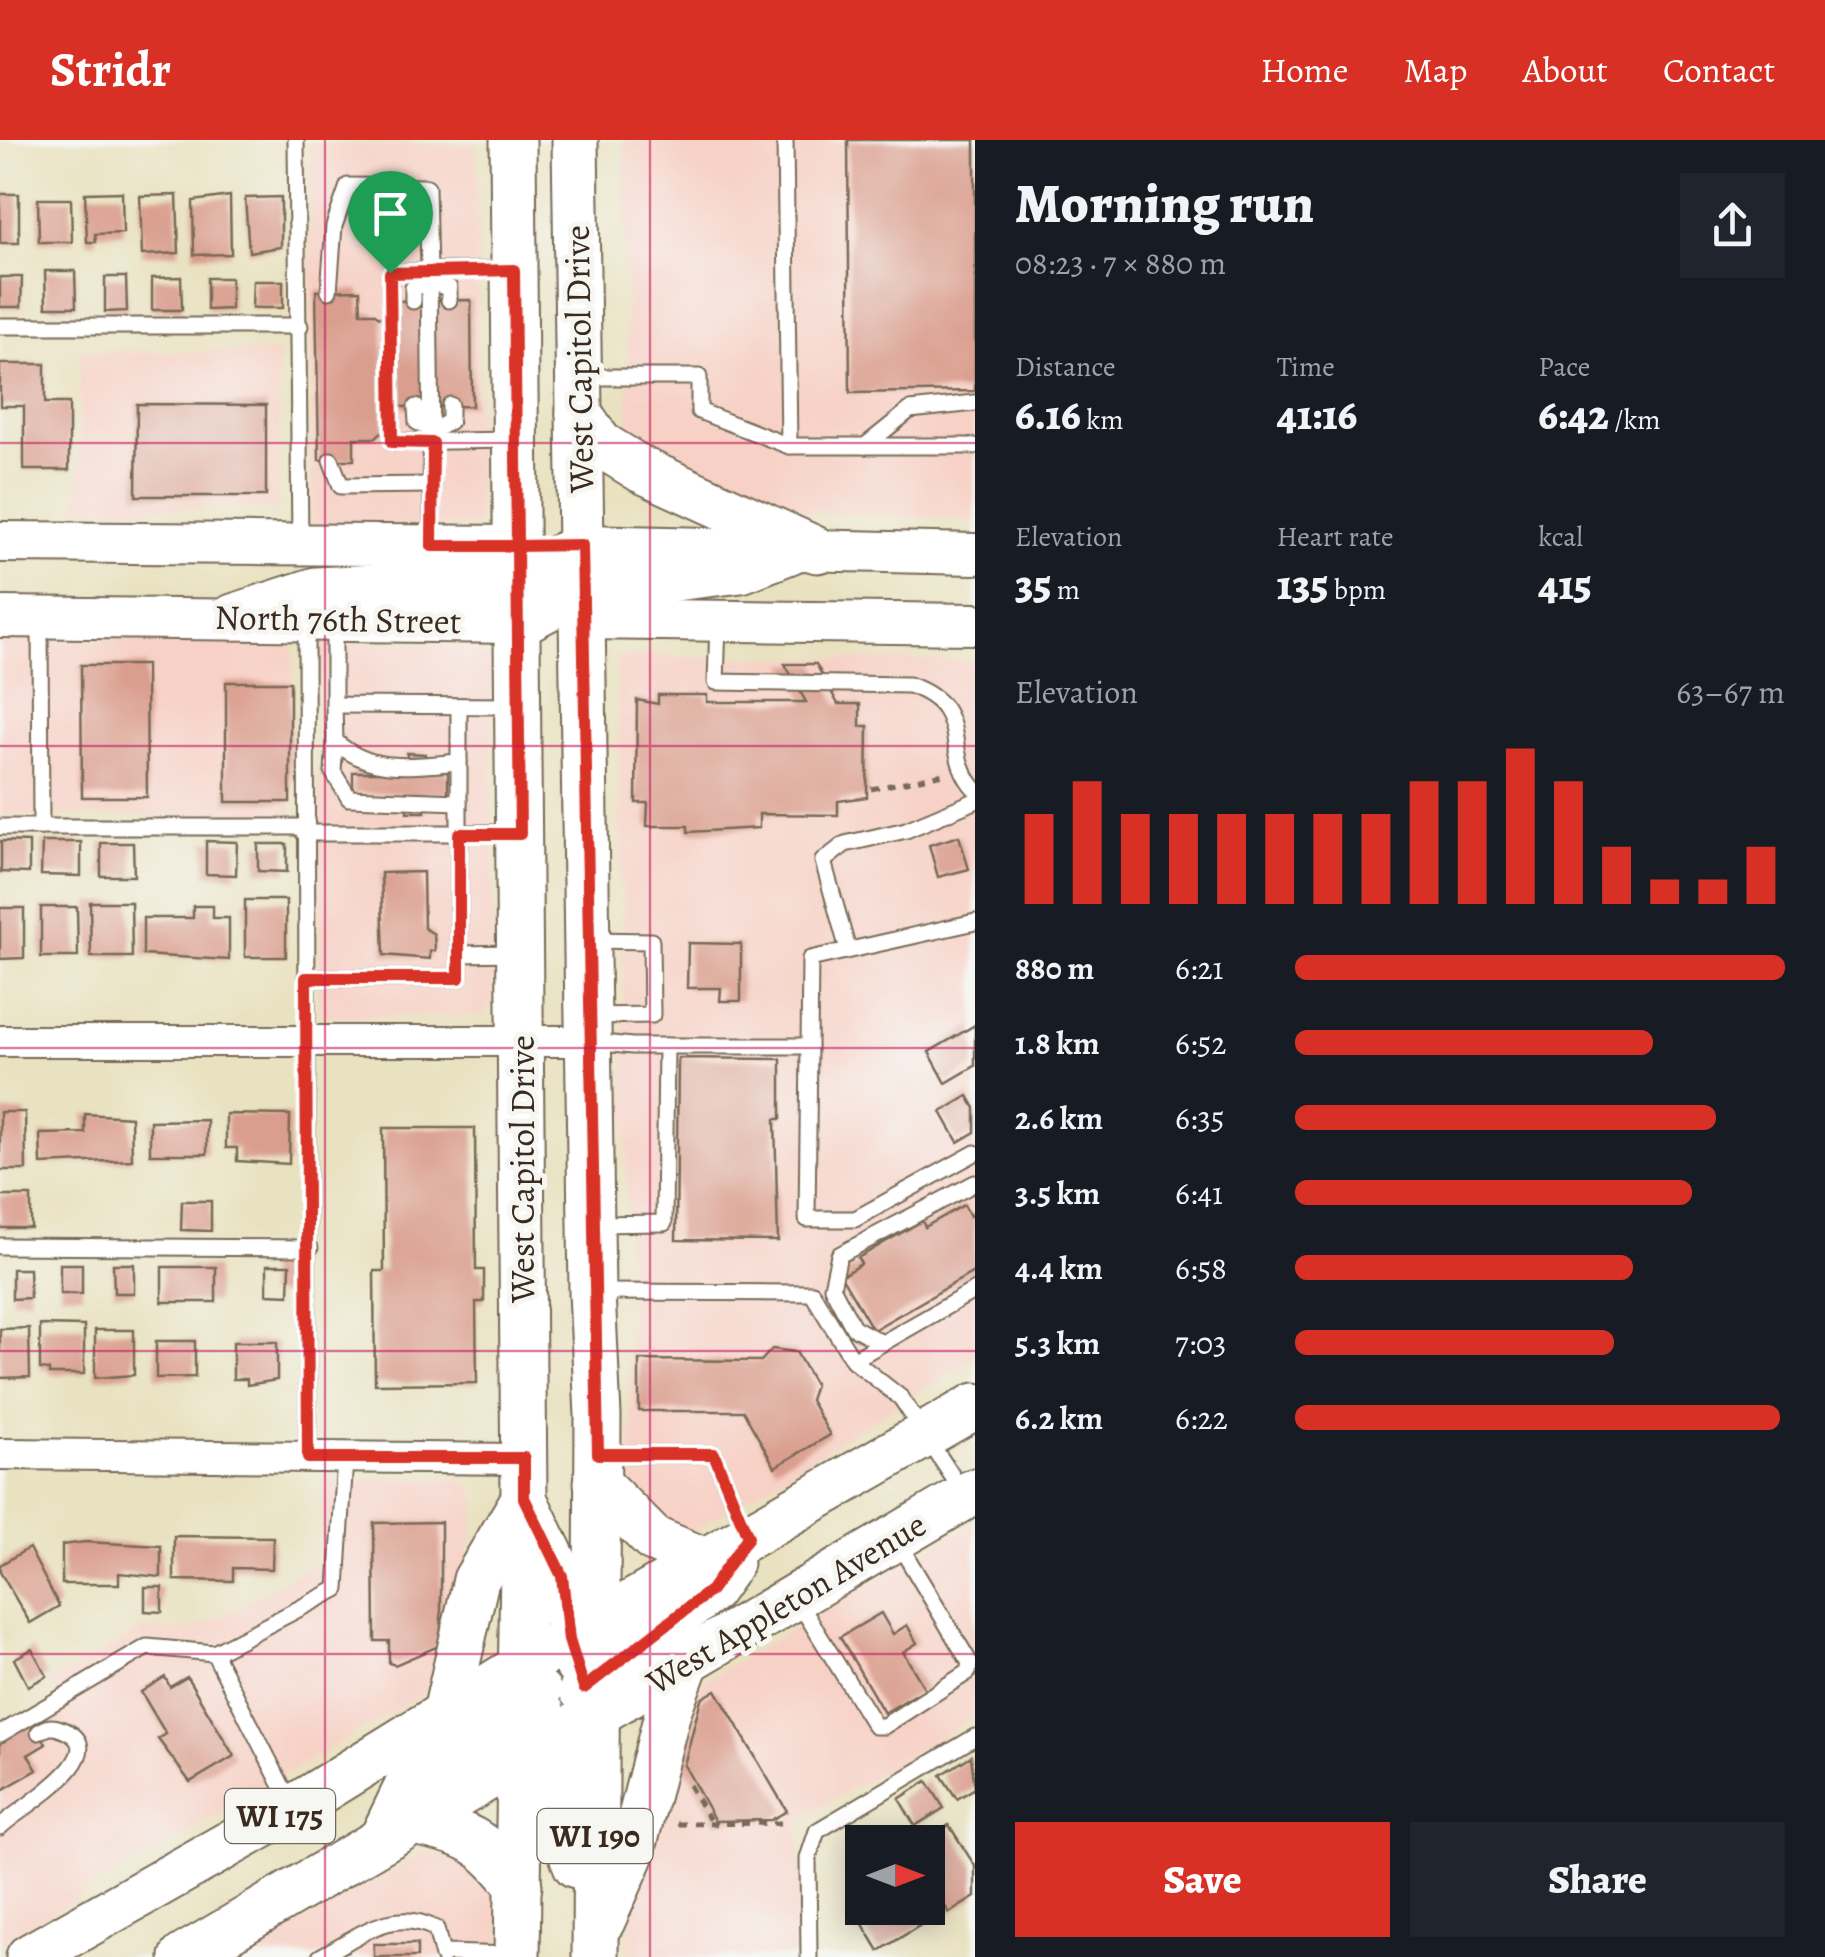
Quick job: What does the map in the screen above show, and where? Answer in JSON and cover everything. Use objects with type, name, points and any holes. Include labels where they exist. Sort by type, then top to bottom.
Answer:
[{"type":"main road","name":"West Capitol Drive","points":[[513,140],[524,1478],[533,1714],[519,1886],[518,1956]]},
{"type":"main road","name":"West Capitol Drive","points":[[575,140],[598,1468],[586,1667],[595,1934]]},
{"type":"main road","points":[[579,395],[600,444],[642,470],[804,550]]},
{"type":"main road","name":"North 76th Street","points":[[0,542],[432,546],[518,583],[583,585]]},
{"type":"main road","points":[[583,585],[740,570],[804,550],[975,554]]},
{"type":"main road","points":[[233,617],[316,590],[518,583]]},
{"type":"main road","name":"North 76th Street","points":[[0,616],[320,618],[518,583],[583,585],[718,621],[975,624]]},
{"type":"main road","points":[[522,1220],[563,1279],[592,1292]]},
{"type":"main road","name":"West Appleton Avenue","points":[[183,1957],[397,1831],[706,1561],[975,1406]]},
{"type":"main road","points":[[598,1468],[653,1539],[706,1561]]},
{"type":"main road","points":[[524,1478],[562,1576],[586,1667]]},
{"type":"main road","points":[[446,1712],[476,1580],[524,1478]]},
{"type":"main road","name":"West Appleton Avenue","points":[[586,1667],[686,1663],[970,1494]]},
{"type":"main road","points":[[595,1934],[533,1714],[586,1667],[711,1590],[748,1537]]},
{"type":"main road","points":[[595,1934],[631,1856],[668,1711],[686,1663]]},
{"type":"main road","name":"West Appleton Avenue","points":[[37,1955],[293,1808],[446,1712],[533,1714]]},
{"type":"main road","points":[[397,1831],[468,1835],[500,1860],[519,1886]]},
{"type":"street","points":[[0,1040],[522,1040],[590,1029]]},
{"type":"street","points":[[7,1459],[345,1458],[524,1478]]},
{"type":"lane","points":[[296,140],[300,545]]},
{"type":"lane","points":[[786,140],[789,446]]},
{"type":"lane","points":[[329,291],[334,226],[348,186],[427,186],[432,546]]},
{"type":"lane","points":[[514,270],[429,277],[390,273],[392,442],[433,437],[516,440]]},
{"type":"lane","points":[[429,277],[448,288],[450,300]]},
{"type":"lane","points":[[413,300],[413,288],[429,277]]},
{"type":"lane","points":[[0,326],[300,326]]},
{"type":"lane","points":[[579,395],[699,377],[699,411],[789,446],[975,446]]},
{"type":"lane","points":[[865,446],[910,410],[975,404]]},
{"type":"lane","points":[[433,437],[450,421],[450,405]]},
{"type":"lane","points":[[416,406],[417,422],[433,437]]},
{"type":"lane","points":[[331,460],[341,486],[433,486]]},
{"type":"lane","points":[[40,617],[41,827]]},
{"type":"lane","points":[[320,618],[334,705],[333,772],[349,798],[459,802]]},
{"type":"lane","points":[[308,1458],[310,1248],[304,830],[320,618]]},
{"type":"lane","points":[[718,621],[716,682],[909,684],[937,692],[954,707],[963,729],[965,766],[975,789]]},
{"type":"lane","points":[[334,705],[520,706]]},
{"type":"lane","points":[[306,978],[459,978],[459,706]]},
{"type":"lane","points":[[335,740],[352,758],[372,764],[459,762]]},
{"type":"lane","points":[[848,950],[823,861],[845,844],[906,830],[975,801]]},
{"type":"lane","points":[[0,827],[520,834]]},
{"type":"lane","points":[[975,922],[810,959],[807,1219],[855,1219],[975,1153]]},
{"type":"lane","points":[[588,940],[651,941],[652,1016],[590,1029]]},
{"type":"lane","points":[[459,954],[521,953]]},
{"type":"lane","points":[[590,1029],[666,1046],[809,1046]]},
{"type":"lane","points":[[593,1224],[664,1223],[666,1046]]},
{"type":"lane","points":[[882,1343],[853,1327],[832,1287],[840,1256],[975,1184]]},
{"type":"lane","points":[[0,1246],[310,1248]]},
{"type":"lane","points":[[853,1360],[975,1290]]},
{"type":"lane","points":[[592,1292],[812,1294],[853,1360],[901,1398],[970,1494]]},
{"type":"lane","points":[[598,1468],[714,1454],[748,1537]]},
{"type":"lane","points":[[0,1734],[148,1646],[214,1653],[337,1589],[345,1458]]},
{"type":"lane","points":[[796,1598],[876,1726],[884,1726],[968,1672],[970,1663],[895,1539]]},
{"type":"lane","points":[[214,1653],[293,1808]]},
{"type":"lane","points":[[0,1826],[10,1815],[67,1778],[76,1758],[76,1742],[67,1731],[55,1726],[39,1732]]},
{"type":"lane","points":[[809,1957],[808,1858],[817,1831],[975,1736]]},
{"type":"lane","points":[[320,1957],[388,1921],[416,1918],[436,1930],[443,1955],[518,1956]]},
{"type":"path","points":[[871,789],[965,766]]},
{"type":"path","points":[[684,1776],[712,1824]]},
{"type":"path","points":[[676,1824],[788,1823]]},
{"type":"shaded area","points":[[624,140],[975,140],[975,520],[800,511],[629,443]]},
{"type":"shaded area","points":[[477,144],[478,526],[311,526],[310,145]]},
{"type":"shaded area","points":[[80,351],[279,352],[278,509],[79,508]]},
{"type":"shaded area","points":[[0,640],[287,642],[293,649],[293,811],[288,816],[0,815]]},
{"type":"shaded area","points":[[319,642],[473,644],[490,660],[495,995],[482,1016],[323,1016],[319,1008]]},
{"type":"shaded area","points":[[617,655],[975,661],[975,1358],[682,1538],[632,1501]]},
{"type":"shaded area","points":[[322,1479],[461,1480],[472,1488],[477,1503],[449,1670],[435,1687],[0,1943],[0,1739],[63,1705],[50,1681],[145,1628],[185,1631],[221,1617],[322,1559]]},
{"type":"shaded area","points":[[975,1521],[975,1717],[799,1820],[802,1957],[629,1957],[629,1914],[687,1691]]},
{"type":"shaded area","points":[[427,1851],[486,1871],[501,1890],[500,1957],[241,1957]]},
{"type":"building","points":[[848,140],[975,140],[975,391],[850,393]]},
{"type":"building","points":[[122,192],[123,233],[95,234],[96,242],[87,242],[85,193]]},
{"type":"building","points":[[0,194],[19,194],[19,243],[0,243]]},
{"type":"building","points":[[177,195],[179,253],[142,255],[140,196]]},
{"type":"building","points":[[230,196],[231,254],[194,255],[193,201]]},
{"type":"building","points":[[281,197],[281,247],[249,252],[245,198]]},
{"type":"building","points":[[38,199],[71,199],[72,242],[39,242]]},
{"type":"building","points":[[45,271],[75,271],[76,307],[46,307]]},
{"type":"building","points":[[0,277],[22,277],[21,307],[0,307]]},
{"type":"building","points":[[105,277],[126,277],[127,311],[105,312]]},
{"type":"building","points":[[181,277],[182,310],[152,310],[152,278]]},
{"type":"building","points":[[207,278],[231,278],[231,309],[207,310]]},
{"type":"building","points":[[253,281],[283,281],[283,308],[252,308]]},
{"type":"building","points":[[360,290],[361,313],[373,313],[383,319],[384,430],[375,438],[354,438],[354,460],[319,460],[316,291]]},
{"type":"building","points":[[471,300],[472,406],[398,407],[398,301]]},
{"type":"building","points":[[0,364],[45,364],[45,403],[69,403],[69,470],[24,470],[24,406],[0,406]]},
{"type":"building","points":[[137,404],[266,405],[266,496],[136,496]]},
{"type":"building","points":[[785,664],[816,664],[838,704],[860,704],[860,726],[868,726],[867,797],[838,801],[838,815],[759,814],[759,828],[688,832],[688,826],[647,826],[648,803],[636,803],[637,700],[658,704],[658,695],[707,695],[707,702],[806,702]]},
{"type":"building","points":[[81,665],[146,665],[147,797],[82,797]]},
{"type":"building","points":[[226,682],[290,682],[290,802],[226,802]]},
{"type":"building","points":[[407,753],[425,754],[425,772],[448,772],[448,794],[425,793],[425,812],[407,812],[407,793],[353,793],[353,772],[407,772]]},
{"type":"building","points":[[959,836],[969,869],[938,877],[929,845]]},
{"type":"building","points":[[1,841],[29,842],[29,873],[1,872]]},
{"type":"building","points":[[206,841],[237,842],[236,875],[206,874]]},
{"type":"building","points":[[42,842],[81,842],[81,876],[41,875]]},
{"type":"building","points":[[101,843],[133,843],[134,876],[101,876]]},
{"type":"building","points":[[258,844],[287,844],[287,872],[258,871]]},
{"type":"building","points":[[423,872],[424,928],[434,934],[435,951],[430,951],[430,959],[384,955],[381,873]]},
{"type":"building","points":[[245,900],[286,900],[286,957],[245,957]]},
{"type":"building","points":[[90,902],[131,902],[132,957],[91,957]]},
{"type":"building","points":[[193,906],[213,906],[213,918],[229,918],[229,960],[143,955],[143,918],[193,918]]},
{"type":"building","points":[[41,907],[77,907],[78,957],[41,957]]},
{"type":"building","points":[[0,908],[24,908],[24,958],[0,959]]},
{"type":"building","points":[[688,943],[741,944],[741,1001],[720,1001],[721,988],[687,988]]},
{"type":"building","points":[[975,1025],[975,1066],[946,1083],[929,1052]]},
{"type":"building","points":[[678,1058],[781,1059],[781,1119],[775,1119],[778,1241],[676,1240]]},
{"type":"building","points":[[968,1096],[975,1108],[975,1132],[958,1142],[941,1112]]},
{"type":"building","points":[[0,1112],[25,1112],[26,1170],[0,1170]]},
{"type":"building","points":[[85,1114],[131,1117],[132,1160],[41,1164],[40,1134],[85,1133]]},
{"type":"building","points":[[226,1114],[290,1115],[289,1164],[237,1161],[237,1148],[226,1148]]},
{"type":"building","points":[[207,1120],[207,1154],[150,1154],[150,1121]]},
{"type":"building","points":[[383,1128],[475,1128],[476,1270],[484,1270],[484,1302],[476,1302],[477,1383],[375,1384],[374,1271],[384,1271]]},
{"type":"building","points":[[0,1196],[31,1196],[31,1228],[0,1228]]},
{"type":"building","points":[[182,1201],[211,1201],[211,1231],[181,1230]]},
{"type":"building","points":[[964,1205],[970,1216],[975,1213],[975,1271],[873,1330],[841,1276],[861,1264],[858,1258],[922,1221],[925,1227]]},
{"type":"building","points":[[60,1264],[82,1264],[82,1294],[60,1294]]},
{"type":"building","points":[[113,1264],[134,1264],[134,1293],[114,1293]]},
{"type":"building","points":[[267,1265],[290,1265],[289,1295],[267,1294]]},
{"type":"building","points":[[162,1267],[216,1267],[216,1302],[162,1302]]},
{"type":"building","points":[[12,1269],[29,1269],[30,1298],[12,1299]]},
{"type":"building","points":[[40,1325],[84,1326],[84,1374],[49,1374],[49,1370],[40,1369]]},
{"type":"building","points":[[29,1328],[30,1377],[0,1378],[0,1329]]},
{"type":"building","points":[[95,1330],[134,1330],[134,1375],[95,1378]]},
{"type":"building","points":[[156,1341],[195,1341],[195,1377],[156,1378]]},
{"type":"building","points":[[233,1342],[277,1342],[277,1380],[247,1385],[247,1379],[233,1379]]},
{"type":"building","points":[[772,1349],[796,1352],[815,1385],[810,1400],[830,1435],[775,1467],[743,1411],[639,1411],[639,1360],[761,1361]]},
{"type":"building","points":[[441,1522],[441,1645],[395,1665],[389,1663],[389,1641],[375,1641],[374,1523]]},
{"type":"building","points":[[174,1536],[273,1537],[272,1569],[233,1568],[233,1581],[174,1580]]},
{"type":"building","points":[[85,1542],[161,1546],[161,1577],[119,1573],[119,1584],[62,1584],[62,1545]]},
{"type":"building","points":[[29,1548],[59,1606],[30,1623],[0,1572],[0,1565]]},
{"type":"building","points":[[145,1587],[162,1587],[162,1612],[145,1611]]},
{"type":"building","points":[[881,1613],[893,1634],[907,1625],[917,1643],[903,1652],[925,1689],[884,1713],[840,1637]]},
{"type":"building","points":[[32,1649],[47,1676],[28,1686],[14,1659]]},
{"type":"building","points":[[165,1677],[170,1687],[187,1677],[234,1756],[190,1782],[158,1739],[166,1734],[141,1692]]},
{"type":"building","points":[[716,1690],[787,1811],[771,1820],[715,1821],[684,1765],[701,1699]]},
{"type":"building","points":[[32,1720],[46,1744],[28,1755],[37,1770],[0,1791],[0,1739]]},
{"type":"building","points":[[971,1756],[975,1788],[957,1799],[941,1775]]},
{"type":"building","points":[[927,1781],[944,1808],[914,1825],[899,1799]]},
{"type":"building","points":[[949,1825],[975,1866],[975,1897],[949,1913],[945,1907],[945,1828]]},
{"type":"building","points":[[863,1925],[921,1925],[879,1951]]},
{"type":"building","points":[[374,1944],[417,1944],[417,1957],[374,1957]]},
{"type":"route","points":[[390,273],[392,442],[433,443],[432,546],[517,546],[520,834],[459,834],[459,978],[306,978],[308,1458],[524,1458],[524,1498],[562,1576],[569,1640],[584,1688],[711,1590],[748,1537],[714,1454],[598,1454],[592,1292],[582,545],[517,546],[514,270],[390,273]]}]
